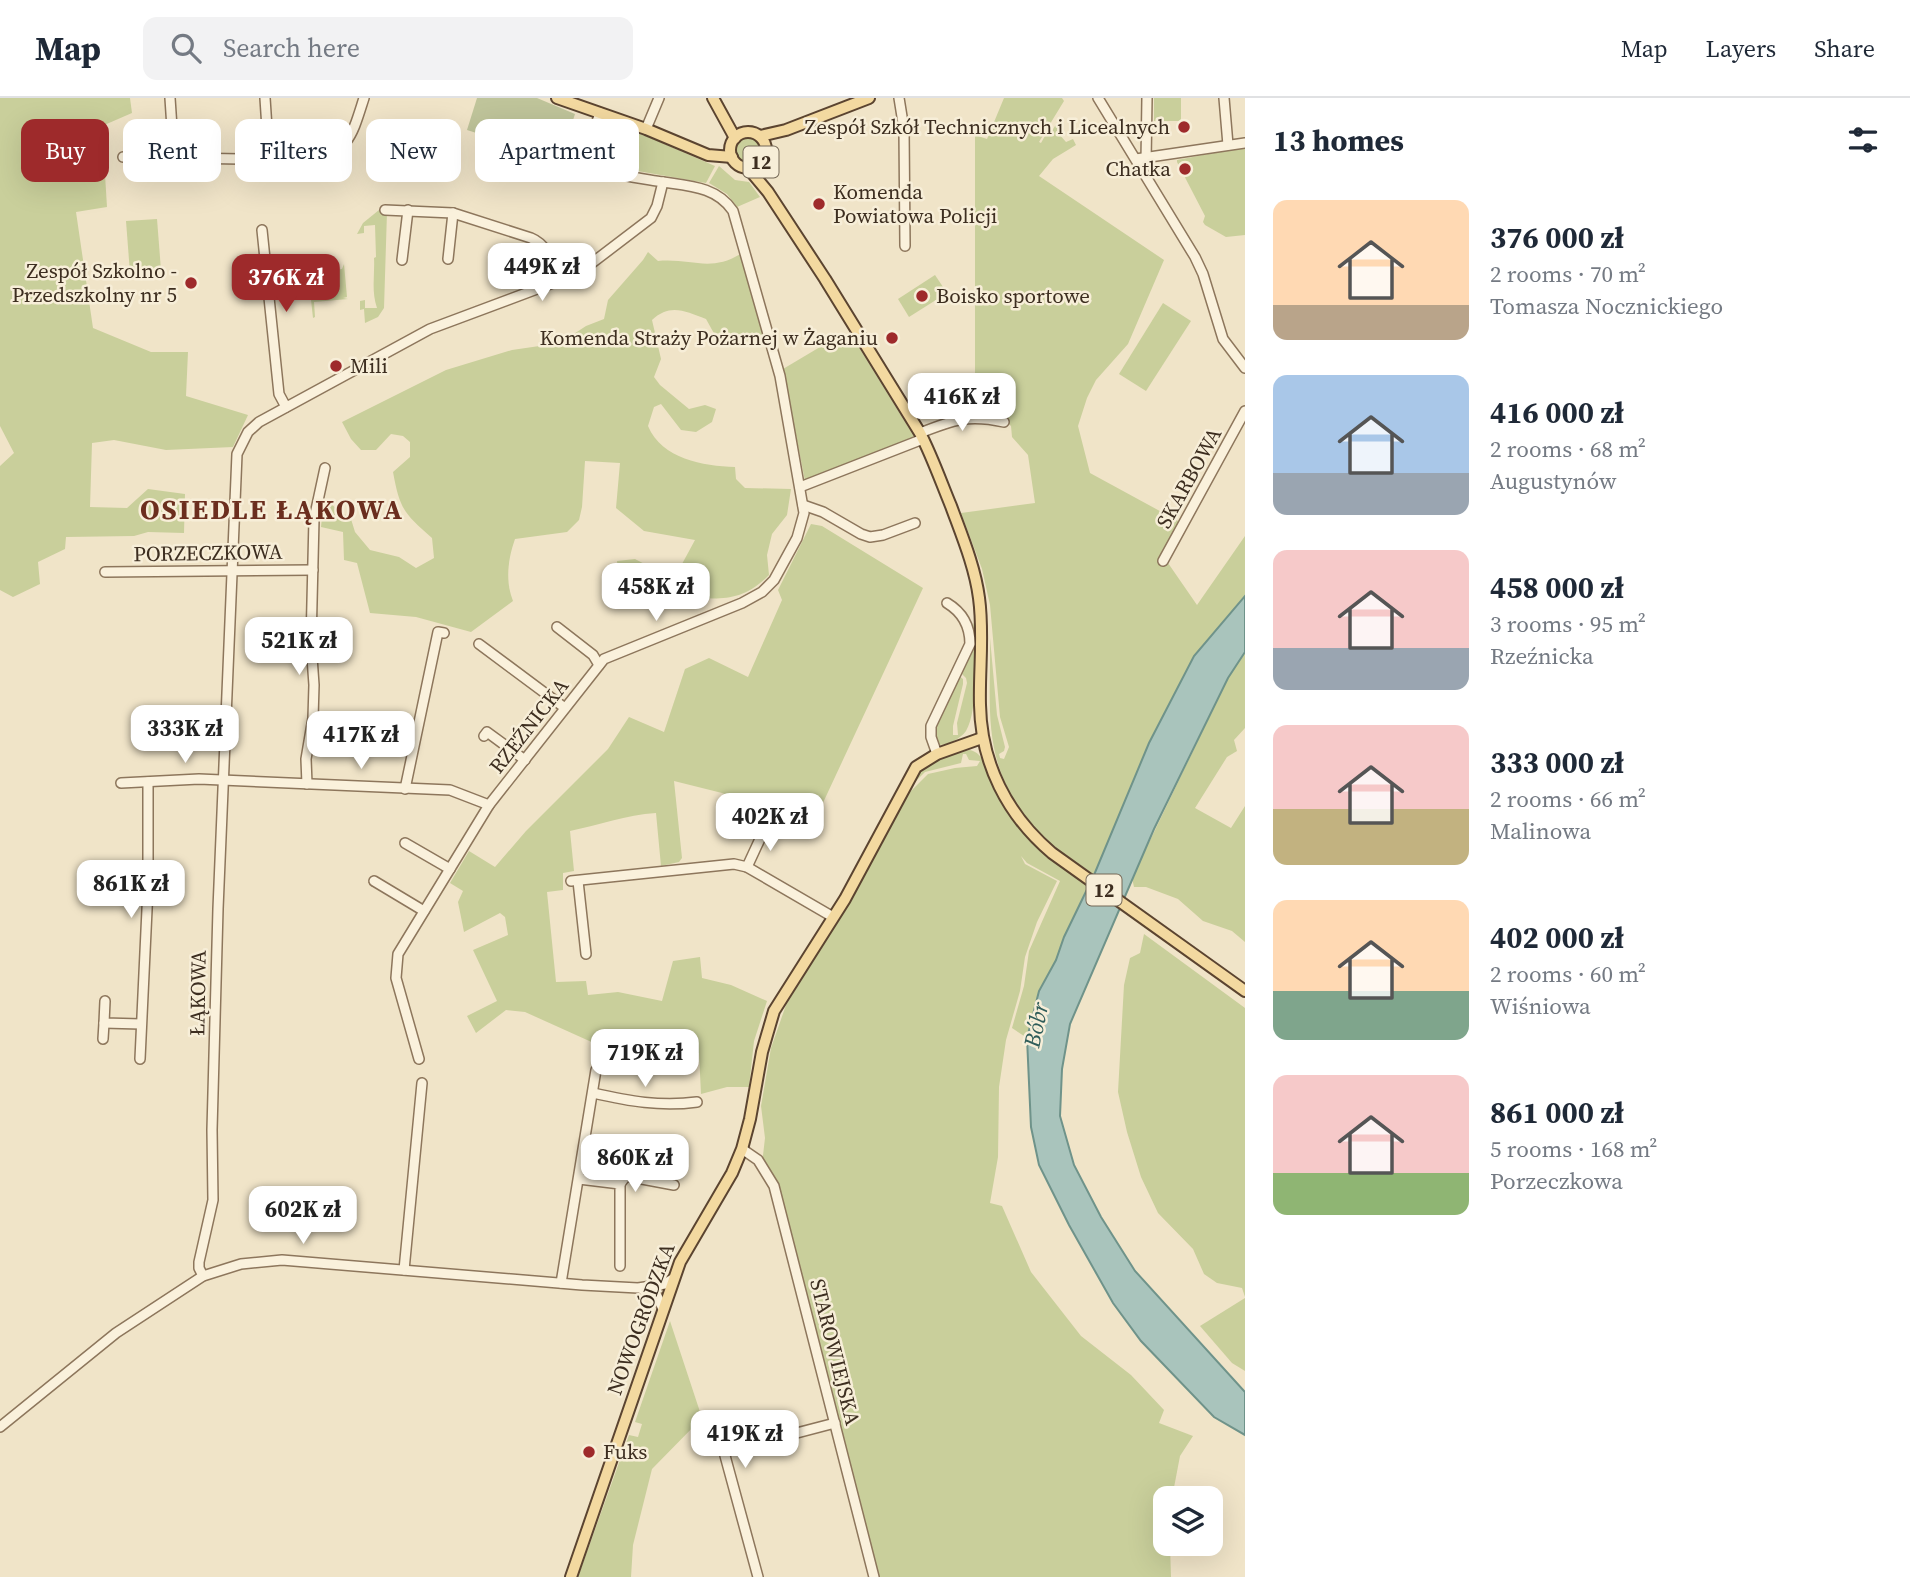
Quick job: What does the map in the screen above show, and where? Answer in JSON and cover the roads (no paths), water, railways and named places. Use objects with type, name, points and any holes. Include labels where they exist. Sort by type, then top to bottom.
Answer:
[{"type":"main road","points":[[557,98],[713,157],[732,158]]},
{"type":"main road","name":"12","points":[[713,98],[737,139],[732,158],[738,165],[748,168],[768,192],[922,436],[958,526],[976,584],[982,638],[982,737],[992,771],[1004,797],[1036,840],[1052,853],[1245,991]]},
{"type":"main road","points":[[760,136],[786,130],[869,98]]},
{"type":"main road","points":[[766,150],[786,130]]},
{"type":"main road","name":"12","points":[[737,139],[752,132],[760,136],[766,150],[762,173],[768,192]]},
{"type":"main road","points":[[696,149],[721,149],[737,139]]},
{"type":"main road","name":"12","points":[[748,168],[762,161]]},
{"type":"main road","name":"NOWOGRÓDZKA","points":[[571,1577],[674,1278],[688,1244],[732,1173],[742,1149],[762,1052],[774,1011],[833,917],[916,767],[937,754],[982,737]]},
{"type":"street","points":[[170,98],[171,119]]},
{"type":"street","points":[[265,98],[266,119]]},
{"type":"street","points":[[352,132],[364,98]]},
{"type":"street","points":[[646,130],[659,98]]},
{"type":"street","points":[[899,98],[904,129],[905,246]]},
{"type":"street","points":[[1098,98],[1141,158],[1146,174],[1201,268],[1223,339],[1245,368]]},
{"type":"street","points":[[1141,158],[1147,98]]},
{"type":"street","points":[[1224,98],[1228,145]]},
{"type":"street","name":"RZEŹNICKA","points":[[419,1059],[395,969],[401,948],[489,805],[604,659],[742,603],[762,592],[774,580],[797,538],[803,519],[803,505],[780,376],[733,211],[723,198],[715,193],[700,188],[620,175],[600,165],[592,149],[592,137],[600,113]]},
{"type":"street","points":[[1141,158],[1245,142]]},
{"type":"street","points":[[262,230],[279,394],[286,407],[430,330],[561,280],[592,263],[651,218],[663,182]]},
{"type":"street","points":[[385,209],[453,213],[540,242],[561,280]]},
{"type":"street","points":[[402,260],[408,210]]},
{"type":"street","points":[[448,259],[453,213]]},
{"type":"street","name":"ŁĄKOWA","points":[[203,1276],[199,1262],[213,1199],[213,1081],[237,454],[248,432],[258,422],[286,407]]},
{"type":"street","name":"SKARBOWA","points":[[1163,561],[1245,411]]},
{"type":"street","points":[[800,487],[922,436],[951,420],[970,417],[1004,422]]},
{"type":"street","points":[[307,784],[306,759],[313,718],[314,685],[310,643],[314,519],[325,468]]},
{"type":"street","points":[[803,505],[824,512],[860,534],[870,537],[915,523]]},
{"type":"street","name":"PORZECZKOWA","points":[[105,572],[313,570]]},
{"type":"street","points":[[937,754],[931,737],[931,726],[970,644],[962,615],[947,603]]},
{"type":"street","points":[[557,626],[593,655],[599,665]]},
{"type":"street","points":[[405,789],[438,632],[444,633]]},
{"type":"street","points":[[479,644],[565,708]]},
{"type":"street","points":[[484,736],[487,732],[525,760]]},
{"type":"street","points":[[121,783],[223,780],[450,790],[489,805]]},
{"type":"street","points":[[140,1059],[148,888],[148,782]]},
{"type":"street","points":[[747,867],[766,826]]},
{"type":"street","points":[[405,843],[450,869]]},
{"type":"street","points":[[586,954],[575,881],[724,864],[747,867],[833,917]]},
{"type":"street","points":[[374,881],[424,911]]},
{"type":"street","points":[[103,1039],[105,1001]]},
{"type":"street","points":[[104,1023],[141,1024]]},
{"type":"street","points":[[561,1283],[596,1070]]},
{"type":"street","points":[[404,1269],[422,1083]]},
{"type":"street","points":[[593,1093],[645,1104],[697,1102]]},
{"type":"street","name":"STAROWIEJSKA","points":[[742,1149],[758,1160],[774,1186],[874,1577]]},
{"type":"street","points":[[620,1266],[620,1184],[626,1176],[674,1185]]},
{"type":"street","points":[[579,1179],[620,1184]]},
{"type":"street","points":[[0,1427],[116,1333],[203,1276],[241,1264],[282,1260],[638,1288],[665,1284],[674,1278]]},
{"type":"street","points":[[638,1288],[657,1296],[663,1309]]},
{"type":"street","points":[[758,1577],[724,1452],[835,1423]]},
{"type":"water","name":"Bóbr","points":[[1245,596],[1245,652],[1228,678],[1154,829],[1070,1024],[1062,1069],[1060,1116],[1074,1165],[1101,1217],[1135,1271],[1245,1392],[1245,1435],[1214,1417],[1141,1341],[1113,1303],[1069,1225],[1039,1165],[1031,1127],[1027,1038],[1039,991],[1094,875],[1149,743],[1194,656]]},
{"type":"place","name":"Zespół Szkół Technicznych i Licealnych","points":[[1184,127]]},
{"type":"place","name":"Chatka","points":[[1185,169]]},
{"type":"place","name":"Komenda Powiatowa Policji","points":[[819,204]]},
{"type":"place","name":"Zespół Szkolno - Przedszkolny nr 5","points":[[191,283]]},
{"type":"place","name":"Boisko sportowe","points":[[922,296]]},
{"type":"place","name":"Komenda Straży Pożarnej w Żaganiu","points":[[892,338]]},
{"type":"place","name":"Mili","points":[[336,366]]},
{"type":"place","name":"Fuks","points":[[589,1452]]},
{"type":"district","name":"OSIEDLE ŁĄKOWA","points":[[272,509]]}]
